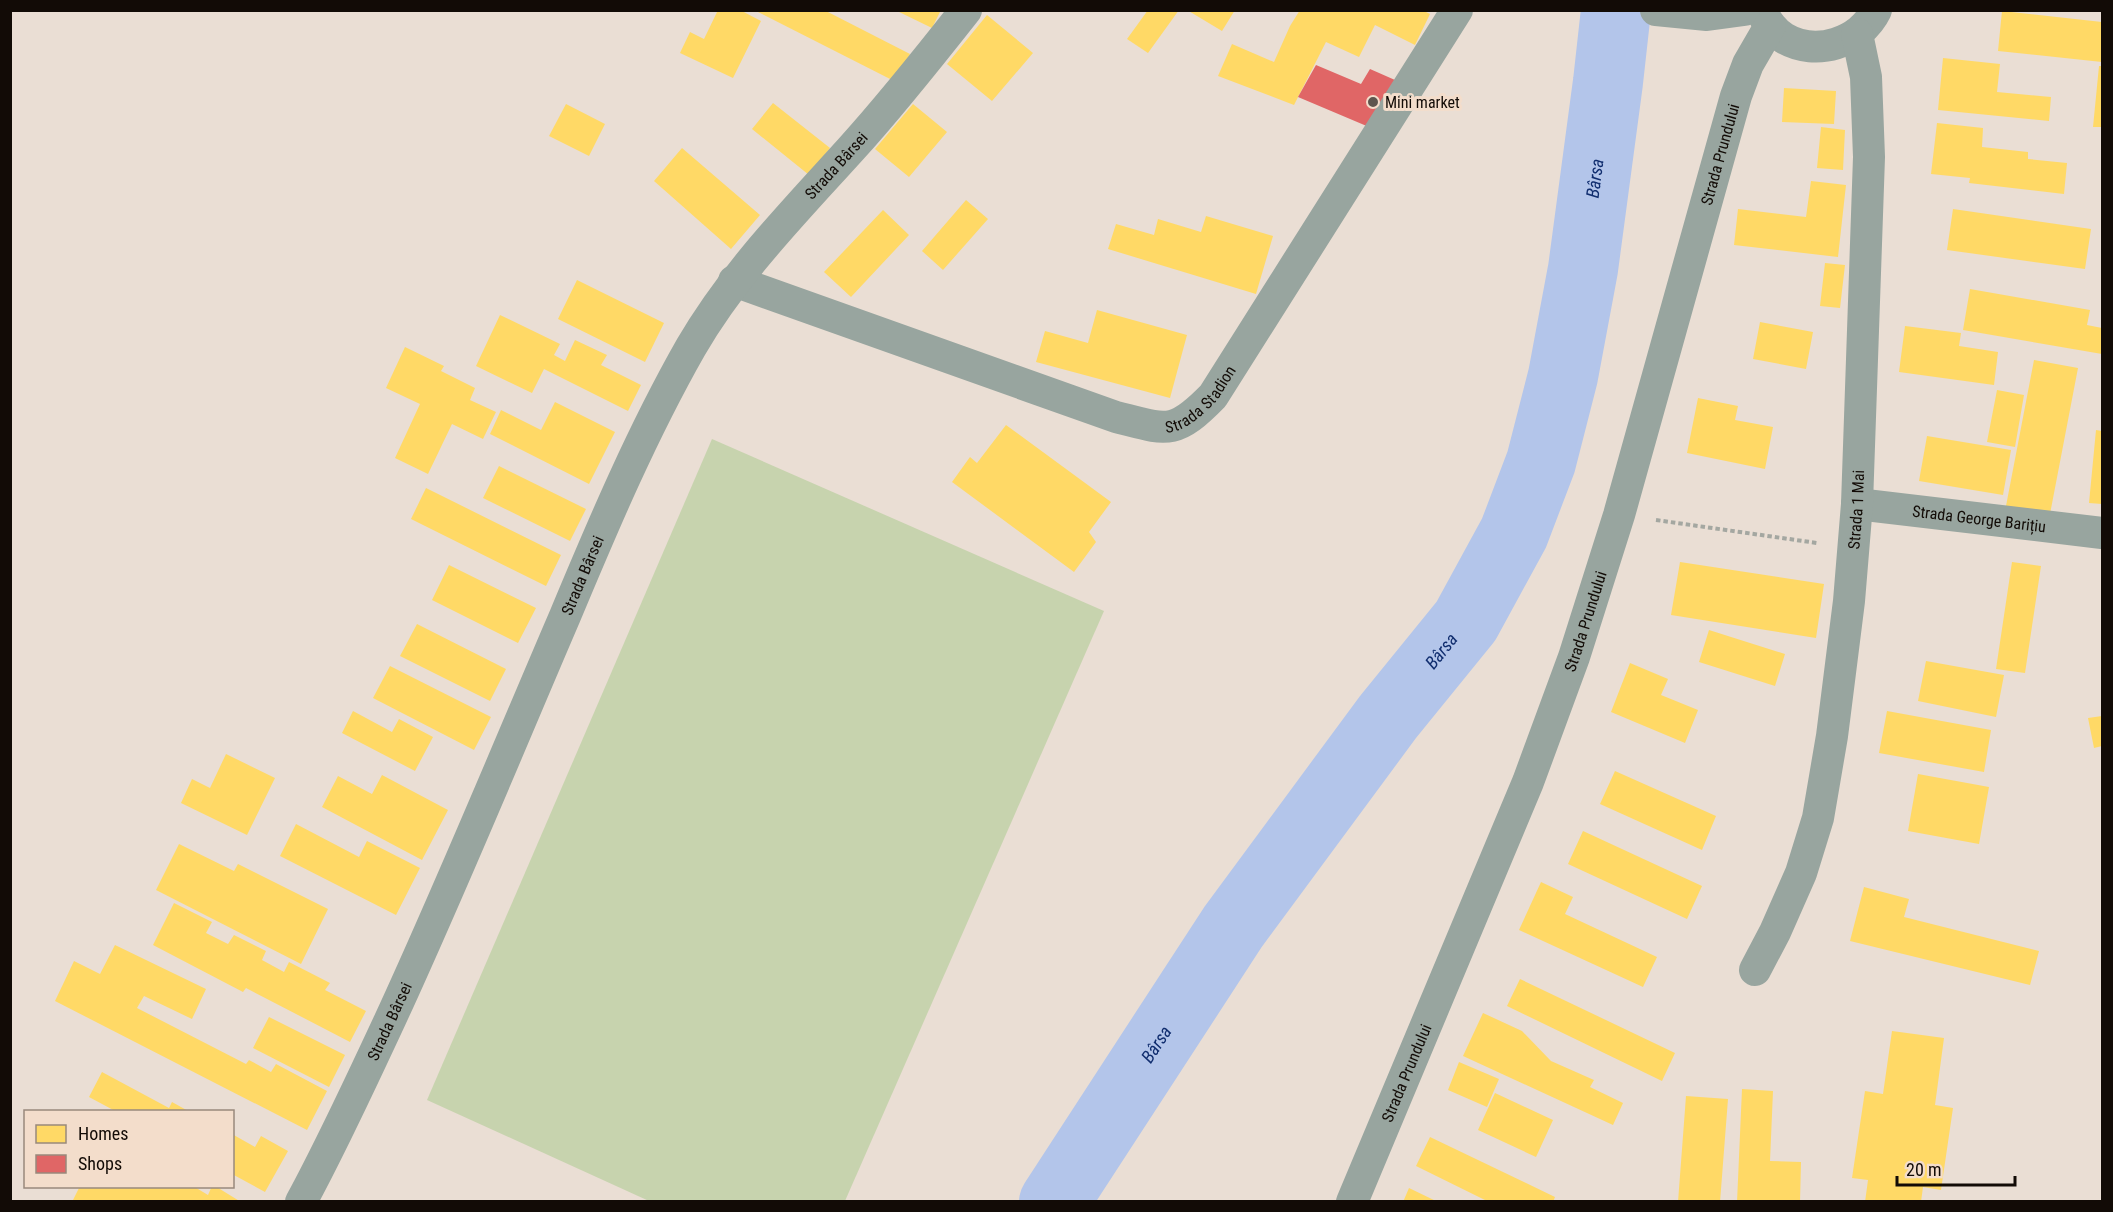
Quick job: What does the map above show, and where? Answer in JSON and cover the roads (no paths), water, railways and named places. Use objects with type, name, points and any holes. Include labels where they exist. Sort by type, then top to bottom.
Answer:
[{"type":"street","name":"Strada Bârsei","points":[[301,1202],[360,1085],[416,963],[591,555],[648,429],[694,344],[734,281],[855,145],[966,10]]},
{"type":"street","name":"Strada Stadion","points":[[734,281],[1116,417],[1169,428],[1192,416],[1213,396],[1457,10]]},
{"type":"street","points":[[1670,12],[1758,16],[1785,38],[1802,45],[1822,47],[1840,43],[1866,22]]},
{"type":"street","name":"Strada Prundului","points":[[1352,1202],[1528,782],[1574,657],[1619,515],[1736,96],[1748,64],[1758,16]]},
{"type":"street","name":"Strada 1 Mai","points":[[1755,970],[1801,873],[1818,818],[1836,705],[1857,504],[1869,157],[1866,22]]},
{"type":"street","name":"Strada George Barițiu","points":[[1857,504],[2103,533]]},
{"type":"waterway","name":"Bârsa","points":[[1054,1202],[1233,927],[1388,717],[1466,621],[1514,533],[1541,462],[1563,376],[1583,269],[1616,10]]},
{"type":"place","name":"Mini market","points":[[1373,102]]}]
